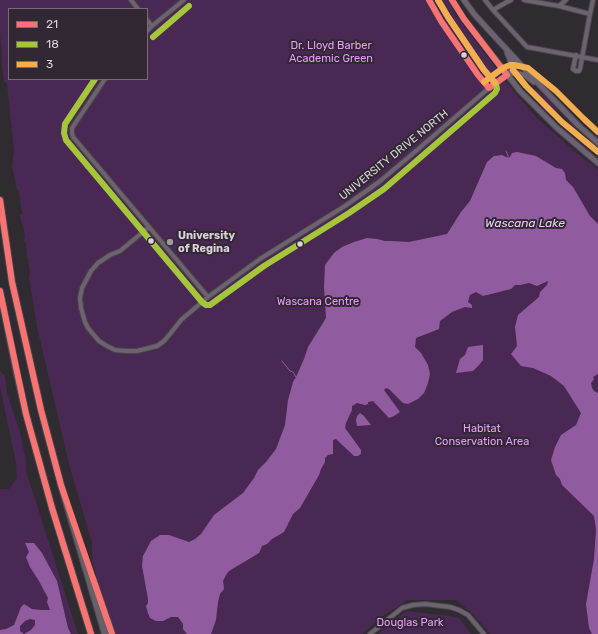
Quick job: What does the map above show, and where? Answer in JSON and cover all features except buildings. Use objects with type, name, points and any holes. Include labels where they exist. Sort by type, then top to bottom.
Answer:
[{"type":"highway","points":[[0,200],[12,282],[41,410],[61,485],[105,634]]},
{"type":"highway","points":[[0,291],[26,414],[52,508],[92,634]]},
{"type":"highway","points":[[61,485],[112,634]]},
{"type":"main road","points":[[452,0],[464,19],[520,91],[557,128],[598,163]]},
{"type":"main road","points":[[464,0],[474,14],[506,49],[578,125],[598,143]]},
{"type":"main road","points":[[506,49],[512,68],[507,75]]},
{"type":"main road","points":[[507,75],[525,75],[551,97]]},
{"type":"street","points":[[131,0],[137,8]]},
{"type":"street","points":[[148,30],[184,0]]},
{"type":"street","points":[[429,0],[441,22],[478,75],[490,88]]},
{"type":"street","points":[[485,0],[527,46],[598,60]]},
{"type":"street","points":[[493,10],[511,0]]},
{"type":"street","points":[[524,0],[559,6],[590,14]]},
{"type":"street","points":[[559,6],[566,0]]},
{"type":"street","points":[[576,55],[573,68],[576,71],[579,71],[593,0]]},
{"type":"street","points":[[148,21],[152,26]]},
{"type":"street","name":"UNIVERSITY DRIVE NORTH","points":[[208,297],[260,259],[345,206],[373,186],[507,75]]},
{"type":"street","points":[[104,80],[72,128],[73,136],[208,297],[181,320],[164,341],[157,346],[137,351],[126,352],[115,350],[99,341],[88,328],[81,308],[80,298],[82,288],[91,271],[98,263],[110,255],[120,251],[149,227]]},
{"type":"street","points":[[370,634],[402,608],[413,604],[450,607],[459,610],[468,615],[484,634]]},
{"type":"green space","name":"Wascana Centre","points":[[0,0],[449,0],[454,13],[506,82],[537,118],[580,156],[598,169],[598,634],[490,634],[473,614],[456,600],[408,600],[384,615],[362,634],[114,634],[92,561],[92,543],[69,464],[37,327],[29,277],[28,258],[26,256],[26,243],[24,241],[25,236],[20,215],[22,214],[19,191],[17,189],[12,166],[14,151],[7,84],[4,81],[2,66],[0,36]]},
{"type":"green space","points":[[535,89],[541,92],[557,109],[554,116],[541,108],[535,93]]},
{"type":"green space","points":[[567,121],[573,124],[584,139],[591,140],[595,144],[596,150],[592,152],[580,142],[566,126]]},
{"type":"green space","points":[[0,371],[5,376],[7,394],[20,432],[26,461],[26,471],[78,634],[0,634],[0,489],[9,489],[17,478],[16,463],[0,386]]},
{"type":"green space","name":"Douglas Park","points":[[406,611],[458,617],[471,634],[378,634]]},
{"type":"water","name":"Wascana Lake","points":[[517,152],[536,156],[556,168],[562,169],[565,173],[566,180],[573,187],[590,216],[598,224],[598,374],[593,377],[594,379],[591,383],[594,391],[598,393],[598,634],[592,634],[589,628],[586,604],[594,559],[596,530],[594,516],[562,485],[560,479],[556,475],[551,460],[561,435],[576,425],[581,413],[564,386],[551,376],[533,368],[521,366],[511,354],[517,346],[515,327],[518,315],[539,297],[540,292],[547,285],[548,281],[537,286],[529,283],[515,285],[511,289],[483,296],[476,292],[470,295],[468,302],[472,305],[472,308],[465,307],[452,312],[440,321],[439,329],[416,338],[415,347],[421,353],[428,365],[430,374],[424,393],[418,399],[408,404],[403,403],[389,389],[386,388],[384,390],[400,412],[389,418],[373,401],[368,402],[368,404],[365,405],[357,403],[352,406],[352,410],[345,428],[361,450],[361,454],[354,456],[336,439],[333,440],[333,454],[328,455],[325,458],[325,462],[319,475],[300,508],[293,514],[284,532],[262,546],[259,553],[229,571],[226,575],[223,581],[224,589],[220,594],[216,620],[211,634],[187,634],[178,617],[171,617],[163,621],[156,621],[150,618],[146,606],[148,599],[142,566],[143,556],[151,541],[160,535],[169,535],[189,542],[195,539],[201,534],[214,515],[243,493],[258,470],[276,449],[285,425],[288,400],[293,382],[308,347],[326,318],[324,287],[325,265],[334,253],[342,247],[367,238],[385,241],[409,242],[447,234],[470,201],[487,162],[494,156],[502,155],[508,158],[512,153]]},
{"type":"water","points":[[483,345],[483,360],[479,365],[473,371],[456,373],[460,359],[465,355],[468,347]]},
{"type":"water","points":[[360,413],[371,425],[357,426],[356,420]]},
{"type":"water","points":[[25,543],[34,543],[42,553],[57,581],[68,628],[71,634],[24,634],[0,634],[0,630],[14,625],[21,607],[24,604],[32,609],[50,610],[47,602],[48,598],[30,567],[26,557],[29,552]],"holes":[[[30,619],[35,620],[35,625],[31,630],[24,634],[20,631],[20,626],[25,621]]]},
{"type":"waterway","points":[[506,151],[508,158]]},
{"type":"waterway","points":[[282,361],[296,377]]},
{"type":"transit line","name":"21","points":[[429,0],[441,21],[478,75],[489,88],[507,75],[464,19],[452,0]]},
{"type":"transit line","name":"18","points":[[94,80],[65,124],[64,133],[66,140],[202,302],[206,305],[210,305],[264,266],[349,213],[384,189],[495,93],[497,89],[496,84],[484,70],[438,0]]},
{"type":"transit line","name":"3","points":[[438,0],[484,70],[495,83]]},
{"type":"transit line","name":"18","points":[[153,37],[189,6]]},
{"type":"transit line","name":"3","points":[[484,82],[503,68],[510,65],[528,68],[556,91],[598,132]]},
{"type":"transit line","name":"3","points":[[513,70],[526,86],[562,122],[598,152]]},
{"type":"transit line","name":"21","points":[[0,200],[12,282],[41,410],[61,485],[112,634]]},
{"type":"transit line","name":"21","points":[[0,291],[26,414],[52,508],[91,634]]},
{"type":"place","name":"University of Regina","points":[[170,242]]},
{"type":"park label","name":"Dr. Lloyd Barber Academic Green","points":[[331,52]]},
{"type":"park label","name":"Habitat Conservation Area","points":[[482,435]]}]
